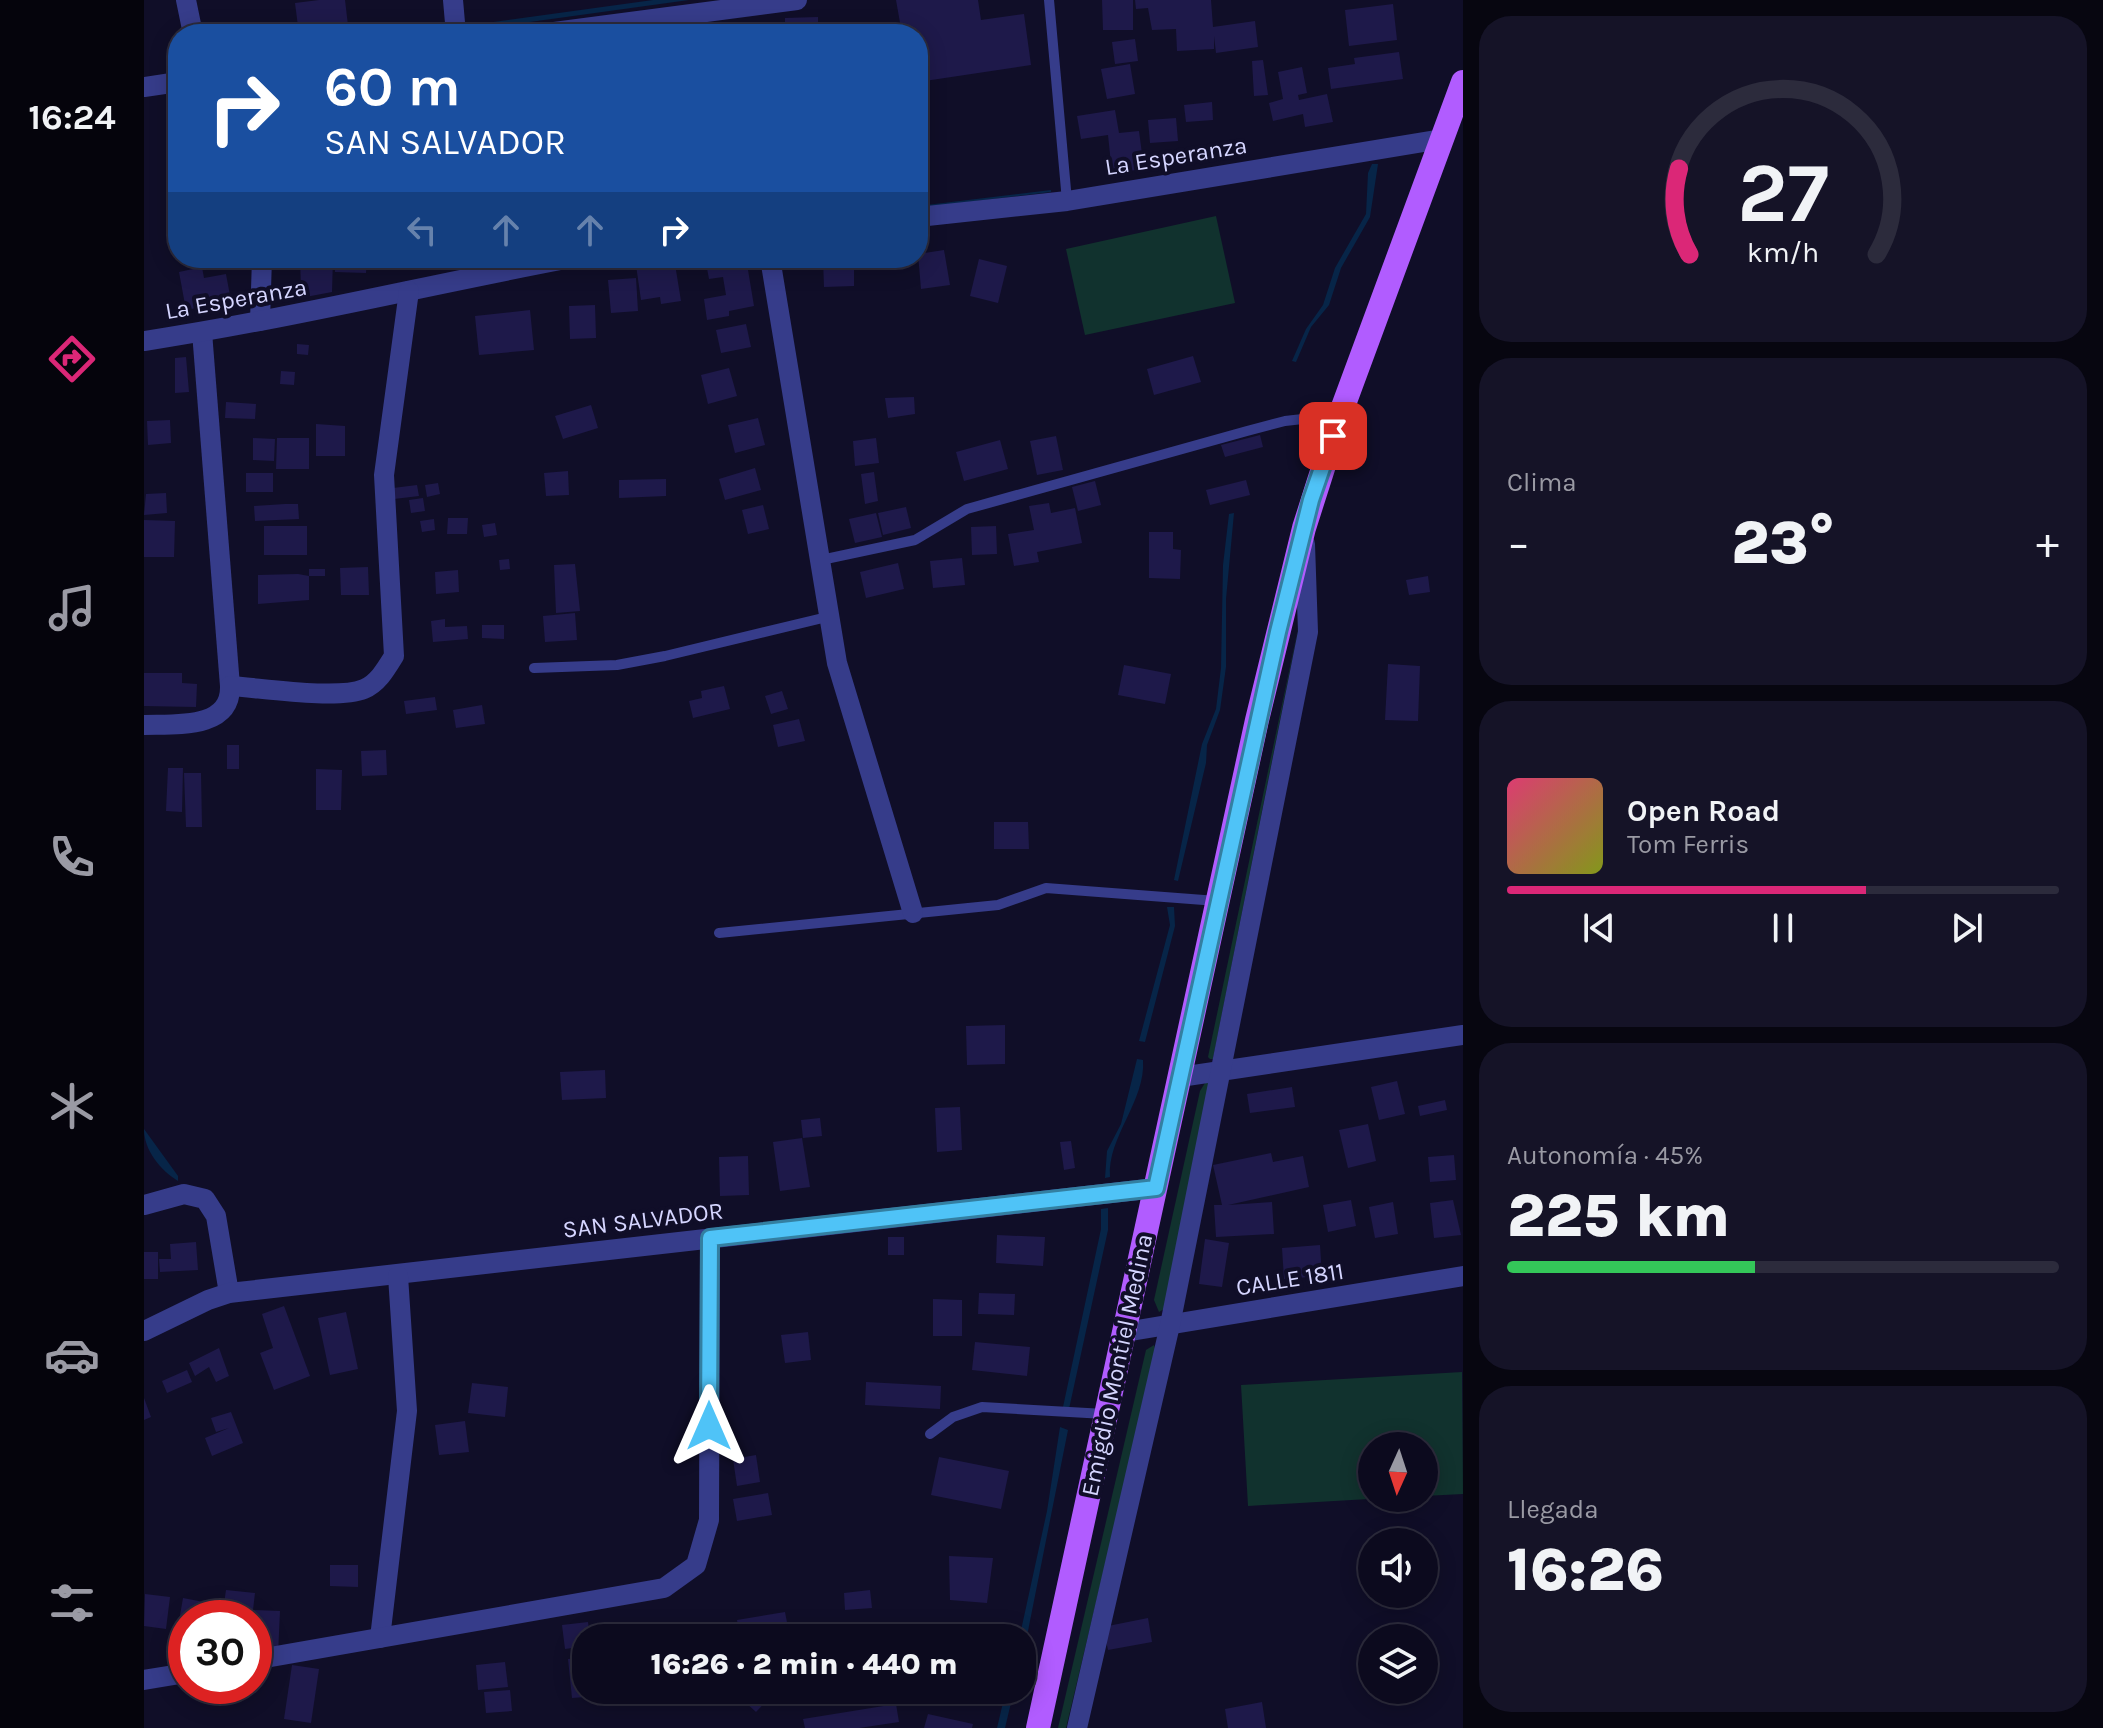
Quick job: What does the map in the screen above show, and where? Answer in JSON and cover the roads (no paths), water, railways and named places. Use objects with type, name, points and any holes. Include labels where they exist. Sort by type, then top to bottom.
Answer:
[{"type":"main road","name":"Emigdio Montiel Medina","points":[[1038,1728],[1257,720],[1304,528],[1340,415],[1463,82]]},
{"type":"street","points":[[186,0],[191,24]]},
{"type":"street","points":[[453,0],[455,24]]},
{"type":"street","points":[[636,24],[712,6],[797,0]]},
{"type":"street","points":[[144,87],[168,83]]},
{"type":"street","name":"La Esperanza","points":[[928,216],[1067,201],[1442,139]]},
{"type":"street","points":[[260,321],[262,268]]},
{"type":"street","name":"La Esperanza","points":[[144,341],[522,268]]},
{"type":"street","points":[[772,268],[837,663],[913,913]]},
{"type":"street","points":[[230,686],[342,693],[365,689],[382,676],[394,656],[384,475],[409,291]]},
{"type":"street","points":[[144,725],[205,721],[219,715],[226,706],[230,686],[202,332]]},
{"type":"street","points":[[1077,1728],[1170,1325],[1308,632],[1304,528]]},
{"type":"street","points":[[1180,1077],[1463,1035]]},
{"type":"street","name":"SAN SALVADOR","points":[[144,1331],[229,1293],[1156,1188]]},
{"type":"street","points":[[144,1205],[184,1194],[205,1199],[216,1216],[229,1293]]},
{"type":"street","points":[[272,1657],[664,1588],[696,1565],[709,1520],[710,1238]]},
{"type":"street","points":[[380,1638],[407,1411],[398,1276]]},
{"type":"street","name":"CALLE 1811","points":[[1125,1332],[1463,1276]]},
{"type":"street","points":[[144,1680],[168,1676]]},
{"type":"lane","points":[[1049,0],[1067,201]]},
{"type":"lane","points":[[821,560],[915,540],[967,509],[1260,428],[1340,415]]},
{"type":"lane","points":[[534,668],[617,665],[827,617]]},
{"type":"lane","points":[[719,933],[998,905],[1046,888],[1219,901]]},
{"type":"lane","points":[[930,1434],[967,1410],[982,1407],[1107,1414]]},
{"type":"water","points":[[653,0],[689,0],[515,24],[478,24]]},
{"type":"water","points":[[1372,164],[1378,164],[1370,217],[1341,268],[1329,305],[1311,327],[1296,362],[1292,361],[1306,329],[1323,305],[1335,268],[1366,214],[1368,173]]},
{"type":"water","points":[[1051,190],[928,207],[928,205]]},
{"type":"water","points":[[1234,513],[1226,599],[1226,667],[1220,710],[1207,745],[1206,763],[1178,881],[1174,880],[1202,744],[1216,709],[1221,668],[1223,565],[1229,514]]},
{"type":"water","points":[[1167,907],[1174,907],[1175,926],[1145,1042],[1139,1041],[1170,925]]},
{"type":"water","points":[[1137,1059],[1143,1060],[1139,1090],[1114,1148],[1110,1177],[1105,1178],[1107,1151],[1121,1124]]},
{"type":"water","points":[[144,1129],[178,1176],[178,1181],[154,1159]]},
{"type":"water","points":[[1108,1208],[1108,1230],[1069,1409],[1063,1407],[1101,1229],[1101,1209]]},
{"type":"water","points":[[1060,1427],[1068,1430],[1029,1624],[1022,1624],[1047,1511]]},
{"type":"water","points":[[1003,1704],[1011,1704],[1005,1728],[997,1728]]}]
